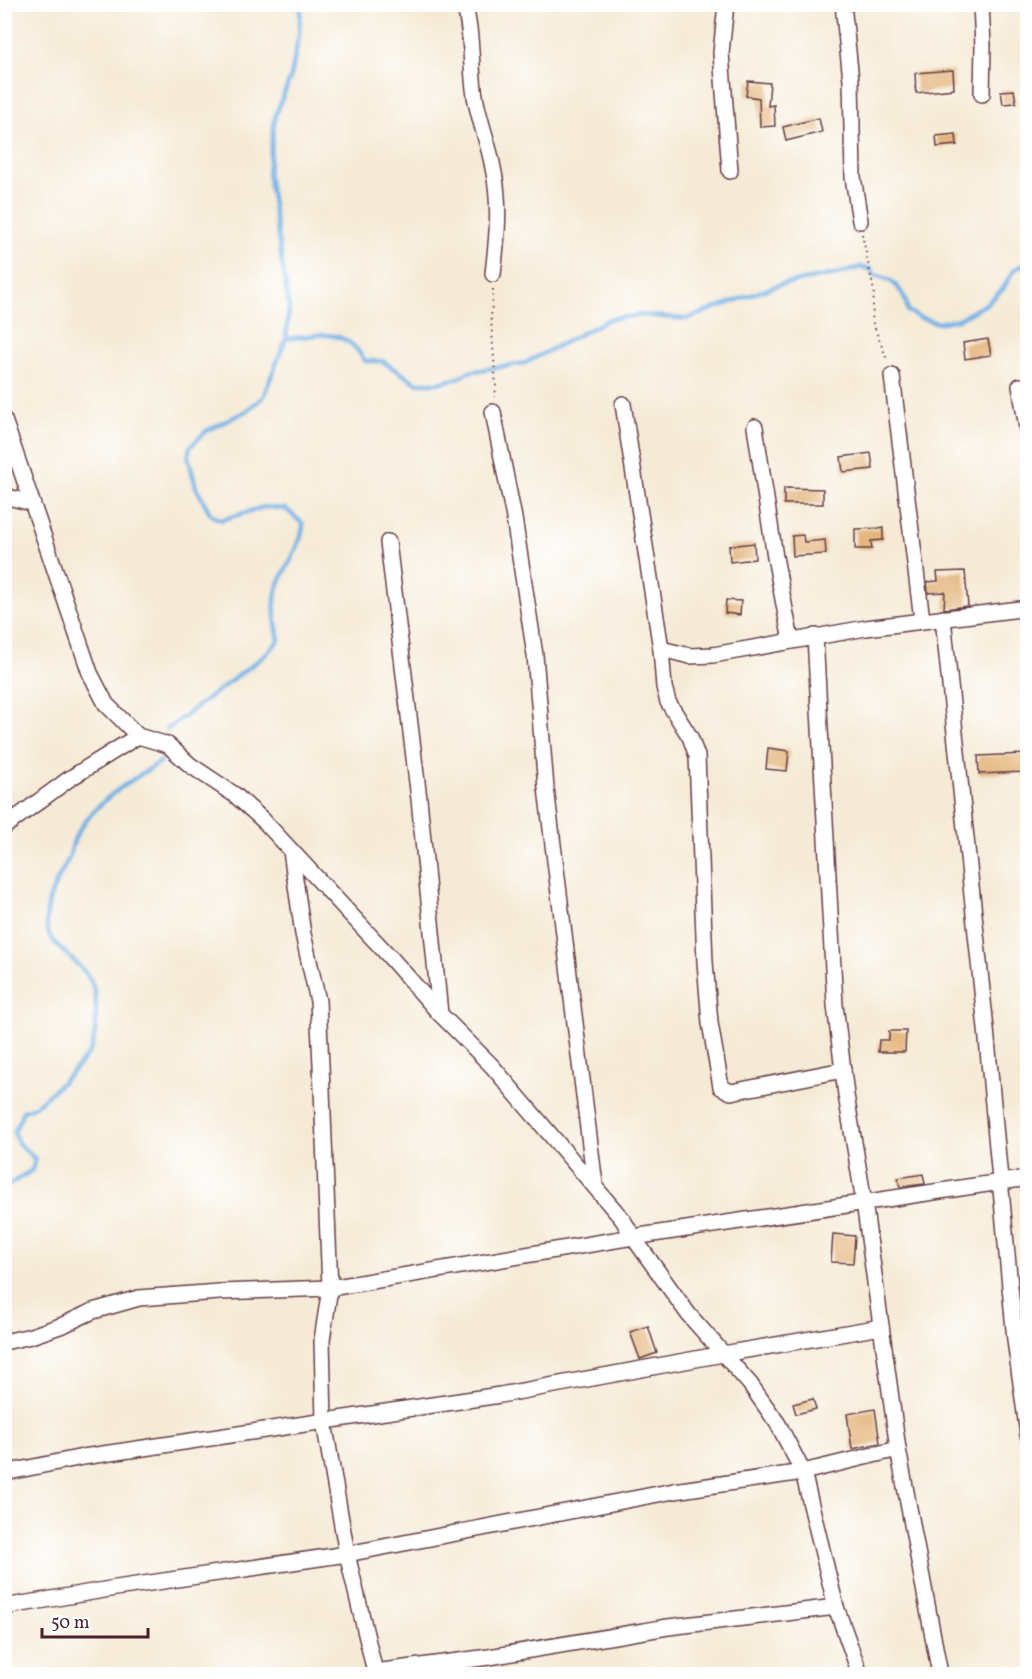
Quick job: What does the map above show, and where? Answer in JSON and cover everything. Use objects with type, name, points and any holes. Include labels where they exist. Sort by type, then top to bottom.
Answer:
[{"type":"street","points":[[464,4],[471,30],[475,94],[479,118],[490,152],[497,193],[497,235],[493,274]]},
{"type":"street","points":[[726,4],[721,53],[730,171]]},
{"type":"street","points":[[843,4],[851,80],[853,177],[860,221]]},
{"type":"street","points":[[981,4],[982,94]]},
{"type":"street","points":[[892,376],[922,620]]},
{"type":"street","points":[[1020,386],[1028,434]]},
{"type":"street","points":[[623,404],[661,649],[664,687],[668,702],[690,737],[697,756],[705,962],[710,1023],[721,1087],[731,1092],[843,1070]]},
{"type":"street","points":[[493,412],[512,509],[535,655],[546,788],[595,1186]]},
{"type":"street","points":[[4,420],[90,673],[106,704],[138,736],[168,745],[190,765],[235,795],[263,820],[440,1014],[492,1066],[623,1220],[689,1315],[750,1384],[778,1424],[803,1472],[836,1607],[860,1674]]},
{"type":"street","points":[[755,427],[791,641]]},
{"type":"street","points":[[4,496],[32,502]]},
{"type":"street","points":[[388,542],[419,799],[440,1014]]},
{"type":"street","points":[[661,649],[677,654],[703,656],[922,620],[1028,608]]},
{"type":"street","points":[[943,618],[1015,1340],[1028,1435]]},
{"type":"street","points":[[815,636],[835,1005],[898,1449],[940,1674]]},
{"type":"street","points":[[4,827],[69,779],[138,736]]},
{"type":"street","points":[[291,851],[303,934],[318,1001],[330,1288],[322,1340],[324,1422],[371,1674],[668,1627],[836,1607]]},
{"type":"street","points":[[4,1342],[31,1336],[93,1311],[139,1298],[219,1292],[330,1288],[633,1237],[1028,1178]]},
{"type":"street","points":[[4,1473],[83,1457],[500,1395],[881,1327]]},
{"type":"street","points":[[4,1607],[347,1554],[674,1491],[803,1472],[898,1449]]},
{"type":"path","points":[[860,221],[874,291],[872,321],[892,376]]},
{"type":"path","points":[[493,274],[491,319],[496,386],[493,412]]},
{"type":"building","points":[[953,70],[954,89],[916,93],[915,73]]},
{"type":"building","points":[[748,81],[770,83],[768,106],[774,105],[775,126],[760,127],[759,98],[746,96]]},
{"type":"building","points":[[1014,90],[1016,103],[1003,104],[1001,91]]},
{"type":"building","points":[[819,118],[822,132],[786,141],[783,127]]},
{"type":"building","points":[[956,134],[957,145],[937,147],[936,136]]},
{"type":"building","points":[[988,339],[991,355],[965,359],[963,343]]},
{"type":"building","points":[[871,453],[873,469],[843,472],[841,457]]},
{"type":"building","points":[[784,488],[823,489],[823,504],[784,504]]},
{"type":"building","points":[[883,528],[883,540],[871,541],[872,549],[855,549],[855,529]]},
{"type":"building","points":[[803,535],[804,542],[825,540],[826,554],[793,556],[792,536]]},
{"type":"building","points":[[754,543],[755,559],[730,562],[729,546]]},
{"type":"building","points":[[965,571],[968,606],[944,609],[945,592],[928,593],[927,582],[938,581],[937,572]]},
{"type":"building","points":[[726,600],[741,601],[740,615],[725,613]]},
{"type":"building","points":[[768,748],[789,751],[787,771],[766,769]]},
{"type":"building","points":[[1028,754],[1028,772],[979,774],[978,756]]},
{"type":"building","points":[[889,1031],[906,1031],[905,1052],[878,1052],[879,1040],[889,1040]]},
{"type":"building","points":[[923,1174],[925,1184],[900,1187],[898,1178]]},
{"type":"building","points":[[833,1234],[855,1236],[853,1263],[831,1262]]},
{"type":"building","points":[[648,1326],[657,1353],[640,1359],[630,1332]]},
{"type":"building","points":[[813,1399],[816,1409],[796,1414],[793,1404]]},
{"type":"building","points":[[875,1409],[880,1443],[852,1449],[847,1414]]},
{"type":"waterway","points":[[167,729],[264,656],[279,640],[275,615],[277,589],[302,533],[303,524],[286,509],[264,507],[221,520],[211,515],[196,487],[188,456],[190,447],[206,431],[246,411],[263,397],[286,339],[289,307],[268,173],[275,116],[291,76],[299,35],[301,4]]},
{"type":"waterway","points":[[286,339],[331,335],[349,342],[365,361],[382,361],[417,383],[438,383],[459,378],[468,372],[525,363],[609,319],[641,315],[686,319],[778,285],[861,267],[871,269],[874,275],[893,283],[901,292],[908,311],[918,317],[938,323],[959,319],[986,304],[1003,289],[1013,271],[1028,261]]},
{"type":"waterway","points":[[4,1188],[32,1170],[35,1159],[18,1143],[14,1133],[23,1111],[40,1102],[73,1071],[87,1056],[94,1037],[96,1008],[92,984],[82,969],[49,935],[47,910],[52,892],[69,857],[75,837],[94,811],[115,792],[162,761]]}]
